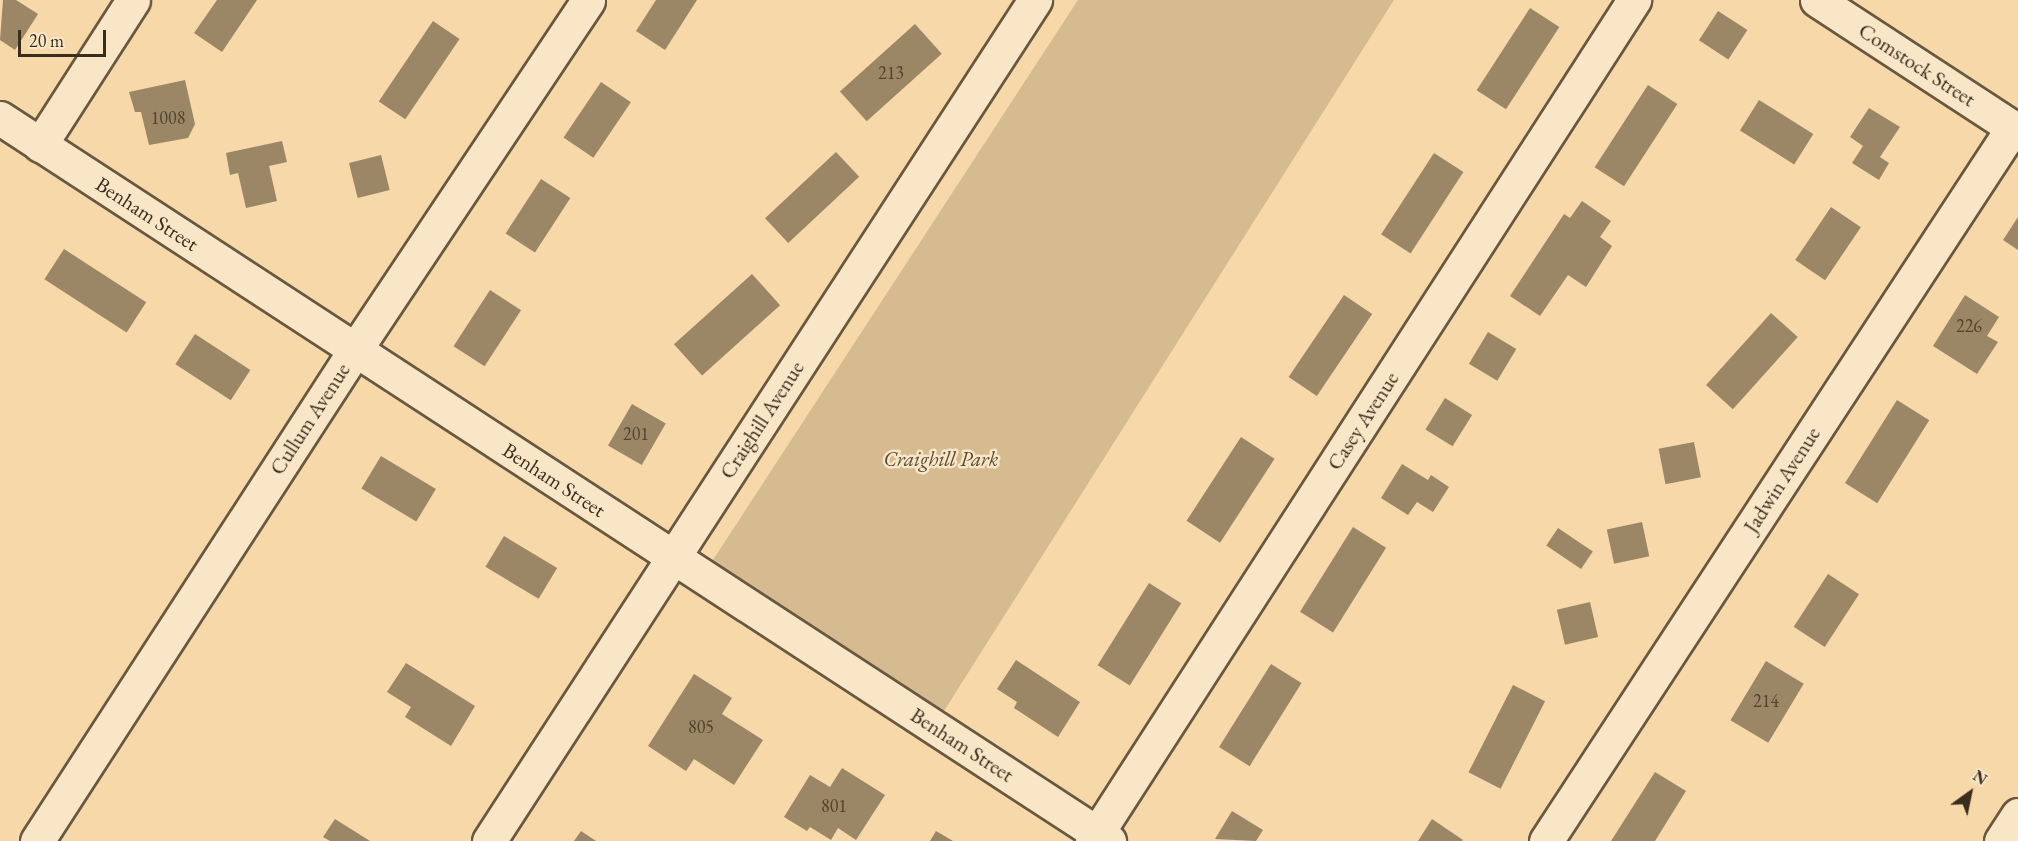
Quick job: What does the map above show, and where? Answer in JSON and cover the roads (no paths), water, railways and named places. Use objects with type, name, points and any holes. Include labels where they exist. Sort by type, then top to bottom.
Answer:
[{"type":"street","points":[[40,145],[133,0]]},
{"type":"street","name":"Cullum Avenue","points":[[37,841],[355,350],[588,0]]},
{"type":"street","name":"Craighill Avenue","points":[[489,841],[1035,0]]},
{"type":"street","name":"Casey Avenue","points":[[1099,838],[1634,0]]},
{"type":"street","name":"Comstock Street","points":[[1817,0],[2016,126]]},
{"type":"street","name":"Benham Street","points":[[0,118],[1099,838]]},
{"type":"street","name":"Jadwin Avenue","points":[[1546,841],[2016,126]]},
{"type":"street","points":[[2001,841],[2018,815]]},
{"type":"park label","name":"Craighill Park","points":[[941,459]]}]
